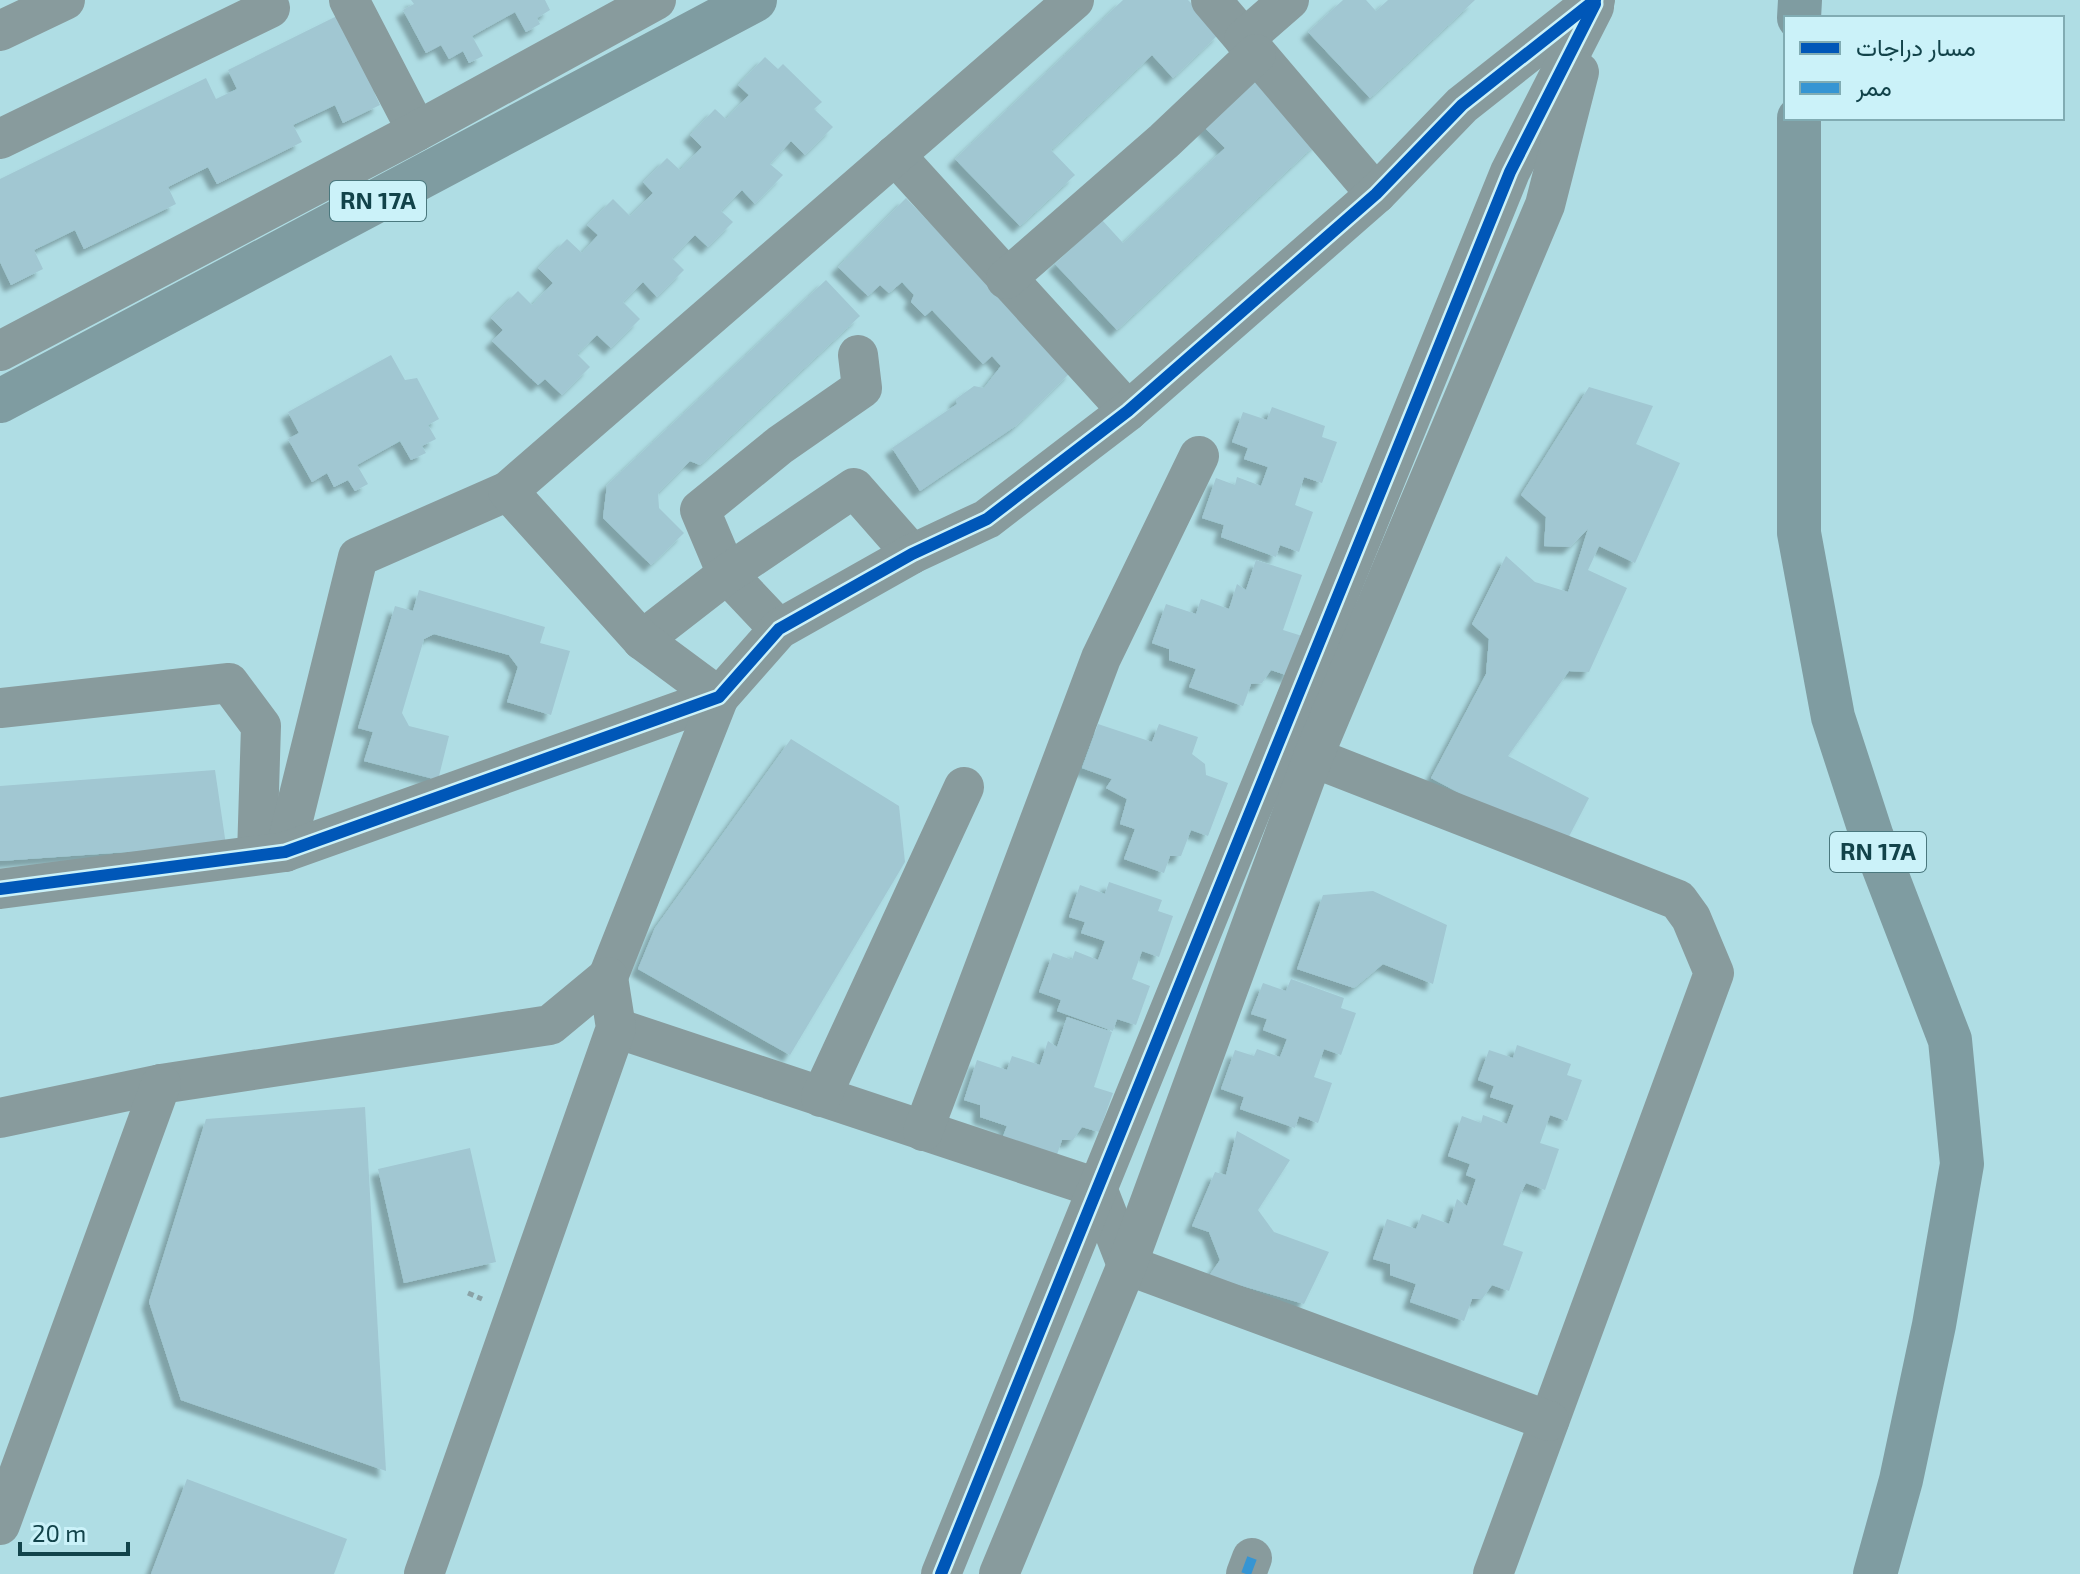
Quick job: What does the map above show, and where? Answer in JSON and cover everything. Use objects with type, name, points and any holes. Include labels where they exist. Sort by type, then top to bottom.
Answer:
[{"type":"main road","name":"RN 17A","points":[[0,401],[755,0]]},
{"type":"main road","name":"RN 17A","points":[[1799,120],[1799,533],[1833,717],[1872,837],[1950,1040],[1962,1164],[1934,1325],[1901,1480],[1875,1574]]},
{"type":"street","points":[[0,31],[65,0]]},
{"type":"street","points":[[349,0],[417,131]]},
{"type":"street","points":[[0,351],[417,131],[656,0]]},
{"type":"street","points":[[271,854],[358,557],[508,491],[1074,0]]},
{"type":"street","points":[[1211,0],[1376,194]]},
{"type":"street","points":[[1006,279],[1164,141],[1289,0]]},
{"type":"street","points":[[0,1118],[161,1084],[550,1025],[608,977],[719,697],[779,629],[912,554],[987,519],[1128,411],[1376,194],[1462,105],[1597,0]]},
{"type":"street","points":[[999,1574],[1127,1265],[1296,750],[1449,325],[1510,172],[1597,0]]},
{"type":"street","points":[[941,1574],[1097,1188],[1296,750],[1488,340],[1545,205],[1597,0]]},
{"type":"street","points":[[0,139],[270,8]]},
{"type":"street","points":[[895,155],[1128,411]]},
{"type":"street","points":[[1449,325],[1488,340]]},
{"type":"street","points":[[779,629],[727,574],[700,510],[780,445],[862,388],[858,355]]},
{"type":"street","points":[[923,1131],[1101,658],[1199,456]]},
{"type":"street","points":[[642,640],[727,574],[854,488],[912,554]]},
{"type":"street","points":[[508,491],[642,640],[719,697]]},
{"type":"street","points":[[0,708],[229,683],[261,726],[271,854]]},
{"type":"street","points":[[0,889],[271,854],[719,697]]},
{"type":"street","points":[[1296,750],[1678,900],[1691,918],[1714,973],[1493,1574]]},
{"type":"street","points":[[821,1097],[964,787]]},
{"type":"street","points":[[424,1574],[616,1028],[608,977]]},
{"type":"street","points":[[550,1025],[594,1049],[599,1077]]},
{"type":"street","points":[[616,1028],[1097,1188]]},
{"type":"street","points":[[0,1525],[161,1084]]},
{"type":"street","points":[[1097,1188],[1127,1265],[1549,1421]]},
{"type":"building","points":[[411,0],[545,0],[550,10],[537,18],[540,24],[526,32],[515,12],[472,36],[483,56],[469,63],[463,51],[449,59],[441,45],[426,53],[403,10],[414,4]]},
{"type":"building","points":[[1123,0],[1188,0],[1220,33],[1173,78],[1152,55],[1051,150],[1075,175],[1020,226],[955,159]]},
{"type":"building","points":[[1343,0],[1366,0],[1376,11],[1388,0],[1475,0],[1370,98],[1308,32]]},
{"type":"building","points":[[341,14],[387,83],[373,90],[380,105],[343,123],[335,105],[293,125],[302,142],[217,184],[208,167],[168,187],[176,204],[84,249],[75,230],[34,250],[43,269],[11,285],[0,262],[0,179],[206,78],[216,99],[237,89],[228,70]]},
{"type":"building","points":[[765,57],[778,69],[783,64],[822,102],[814,109],[833,127],[805,155],[791,141],[770,164],[783,175],[755,204],[742,190],[721,211],[733,222],[708,247],[695,235],[672,258],[684,270],[657,297],[643,282],[623,302],[640,319],[611,348],[597,335],[577,354],[590,367],[562,395],[545,379],[538,385],[492,341],[503,330],[491,318],[518,291],[532,305],[553,283],[538,268],[567,239],[582,253],[598,235],[587,225],[613,199],[630,216],[653,193],[643,182],[667,158],[680,170],[702,147],[690,135],[715,109],[726,119],[749,95],[738,85]]},
{"type":"building","points":[[1257,72],[1320,140],[1117,330],[1055,264],[1102,220],[1123,243],[1225,148],[1201,124]]},
{"type":"building","points":[[906,198],[1072,371],[1017,425],[920,491],[892,448],[957,404],[956,399],[974,386],[984,388],[1001,366],[992,356],[983,364],[932,310],[925,316],[911,302],[914,295],[902,282],[889,293],[880,285],[868,296],[838,267]]},
{"type":"building","points":[[826,280],[860,316],[700,465],[690,461],[658,493],[659,508],[684,533],[651,565],[603,518],[607,485]]},
{"type":"building","points":[[391,355],[405,380],[417,378],[439,419],[428,425],[436,439],[422,446],[426,453],[411,460],[400,441],[357,465],[368,484],[355,491],[348,480],[334,487],[327,473],[312,482],[288,439],[299,433],[288,412]]},
{"type":"building","points":[[1589,387],[1653,406],[1636,444],[1680,463],[1635,563],[1599,546],[1588,570],[1627,588],[1589,672],[1569,671],[1508,756],[1589,798],[1563,848],[1431,778],[1486,674],[1489,639],[1472,624],[1506,556],[1535,582],[1568,592],[1588,529],[1570,547],[1544,546],[1546,517],[1521,495]]},
{"type":"building","points":[[1272,407],[1325,426],[1322,437],[1337,442],[1322,483],[1304,477],[1295,505],[1313,512],[1299,552],[1280,545],[1276,557],[1221,537],[1224,525],[1202,518],[1216,478],[1235,485],[1237,477],[1261,486],[1268,467],[1244,459],[1248,448],[1232,442],[1243,412],[1267,420]]},
{"type":"building","points":[[1256,560],[1302,575],[1283,630],[1302,636],[1289,676],[1271,670],[1262,683],[1251,684],[1243,706],[1189,687],[1196,669],[1169,660],[1169,649],[1152,643],[1166,604],[1196,614],[1201,599],[1229,609],[1237,584],[1246,590]]},
{"type":"building","points":[[419,590],[545,627],[540,643],[570,651],[551,715],[507,702],[518,667],[509,655],[434,634],[424,639],[402,713],[409,726],[449,736],[438,780],[364,761],[373,732],[358,728],[395,606],[413,611]]},
{"type":"building","points":[[1098,724],[1152,742],[1159,724],[1198,737],[1192,754],[1205,764],[1206,775],[1228,783],[1208,836],[1191,830],[1181,856],[1170,856],[1164,873],[1124,859],[1135,829],[1120,824],[1127,799],[1106,788],[1112,779],[1082,768]]},
{"type":"building","points":[[791,739],[899,806],[905,862],[790,1055],[638,969],[655,928]]},
{"type":"building","points":[[215,770],[226,845],[0,861],[0,786]]},
{"type":"building","points":[[1109,882],[1162,900],[1158,911],[1173,916],[1159,957],[1142,951],[1132,979],[1150,986],[1136,1025],[1117,1019],[1113,1031],[1057,1011],[1061,1000],[1039,992],[1053,953],[1072,960],[1075,951],[1098,960],[1105,941],[1081,933],[1085,922],[1069,917],[1080,885],[1105,894]]},
{"type":"building","points":[[1373,891],[1447,925],[1433,984],[1383,964],[1354,988],[1297,969],[1323,895]]},
{"type":"building","points":[[1291,979],[1344,998],[1341,1008],[1356,1013],[1341,1055],[1324,1049],[1314,1077],[1332,1083],[1318,1123],[1299,1116],[1295,1128],[1240,1109],[1244,1097],[1221,1089],[1235,1050],[1254,1056],[1257,1049],[1280,1057],[1287,1039],[1263,1030],[1267,1019],[1251,1014],[1263,983],[1286,991]]},
{"type":"building","points":[[1067,1017],[1112,1032],[1094,1087],[1113,1093],[1099,1132],[1082,1127],[1073,1140],[1062,1140],[1054,1163],[1000,1144],[1007,1126],[980,1117],[980,1105],[964,1100],[977,1060],[1007,1070],[1012,1056],[1040,1065],[1048,1041],[1057,1047]]},
{"type":"building","points":[[1517,1045],[1571,1064],[1567,1075],[1582,1080],[1567,1121],[1550,1115],[1540,1143],[1559,1149],[1545,1190],[1526,1183],[1520,1195],[1503,1245],[1523,1252],[1509,1291],[1492,1285],[1482,1299],[1472,1299],[1464,1321],[1410,1302],[1416,1284],[1390,1275],[1390,1264],[1373,1259],[1387,1219],[1416,1229],[1422,1214],[1449,1224],[1457,1199],[1467,1206],[1476,1179],[1466,1175],[1470,1164],[1448,1156],[1462,1116],[1481,1123],[1483,1115],[1507,1124],[1514,1105],[1490,1097],[1494,1086],[1478,1080],[1489,1050],[1513,1058]]},
{"type":"building","points":[[365,1107],[386,1471],[181,1400],[149,1302],[206,1119]]},
{"type":"building","points":[[1237,1131],[1290,1160],[1258,1210],[1274,1232],[1329,1252],[1304,1304],[1209,1276],[1220,1260],[1209,1232],[1192,1226],[1215,1172],[1226,1175]]},
{"type":"building","points":[[470,1148],[496,1262],[404,1283],[378,1169]]},
{"type":"building","points":[[187,1479],[347,1539],[334,1574],[151,1574]]},
{"type":"marked path","points":[[1246,1574],[1252,1558]]},
{"type":"cycle path","points":[[0,889],[285,852],[719,697],[779,629],[912,554],[987,519],[1128,411],[1376,194],[1462,105],[1595,0]]},
{"type":"cycle path","points":[[941,1574],[1510,172],[1595,4]]}]
